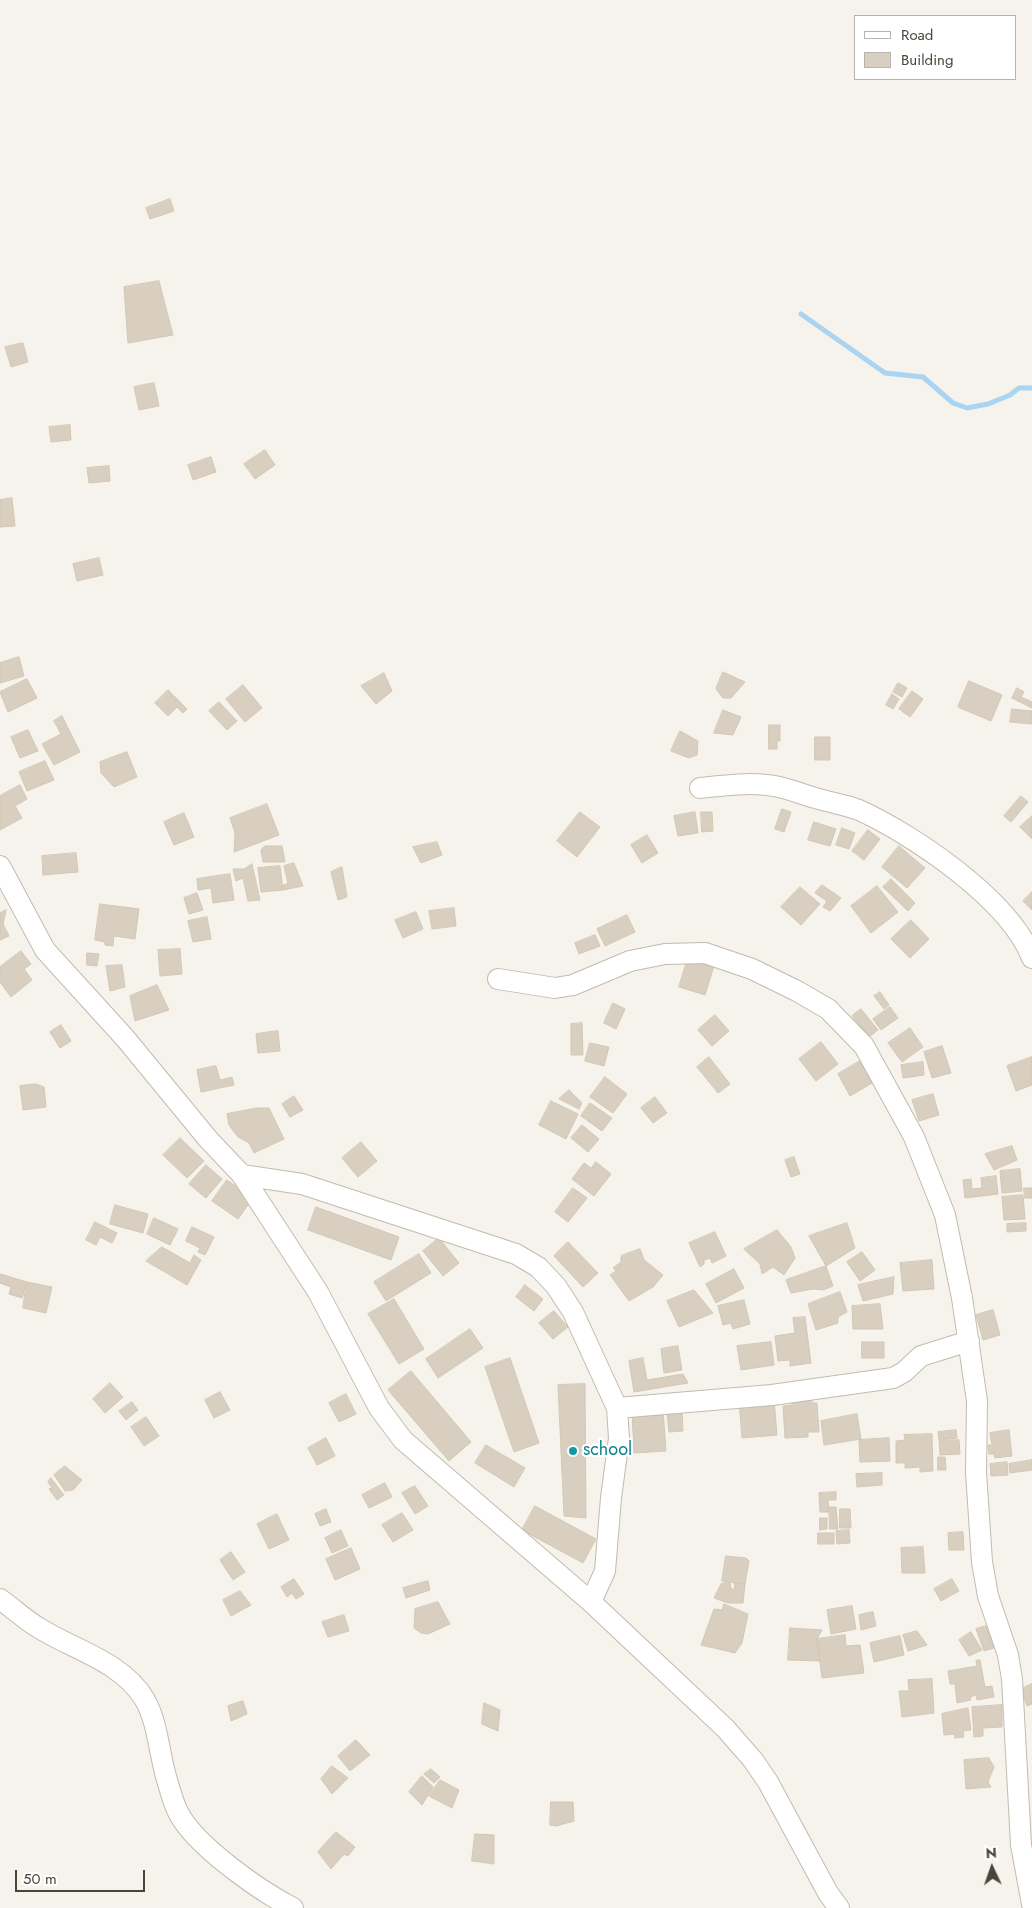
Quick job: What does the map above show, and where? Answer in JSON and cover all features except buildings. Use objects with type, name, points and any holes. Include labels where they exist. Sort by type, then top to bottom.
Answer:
[{"type":"street","points":[[700,788],[747,783],[782,788],[858,809],[895,829],[946,862],[979,889],[1002,913],[1032,958]]},
{"type":"street","points":[[0,866],[45,950],[125,1038],[208,1139],[242,1175],[318,1292],[379,1408],[403,1440],[590,1602],[725,1728],[753,1760],[768,1782],[828,1893],[839,1908]]},
{"type":"street","points":[[498,979],[555,988],[573,985],[630,961],[665,954],[705,953],[752,969],[797,991],[828,1010],[864,1046],[899,1107],[926,1164],[944,1215],[969,1341],[977,1401],[976,1472],[982,1562],[988,1596],[1008,1655],[1012,1679],[1021,1845],[1032,1904]]},
{"type":"street","points":[[242,1175],[302,1184],[516,1254],[538,1267],[556,1286],[573,1312],[617,1408],[619,1438],[610,1498],[607,1554],[604,1571],[590,1602]]},
{"type":"street","points":[[617,1408],[772,1395],[893,1378],[904,1372],[921,1356],[969,1341]]},
{"type":"street","points":[[0,1599],[39,1628],[119,1672],[133,1686],[144,1700],[154,1723],[161,1760],[178,1813],[213,1852],[243,1877],[293,1908]]},
{"type":"waterway","points":[[801,314],[885,373],[923,377],[953,403],[967,408],[988,404],[1010,395],[1019,388],[1032,388]]},
{"type":"place","name":"school","points":[[573,1451]]}]
